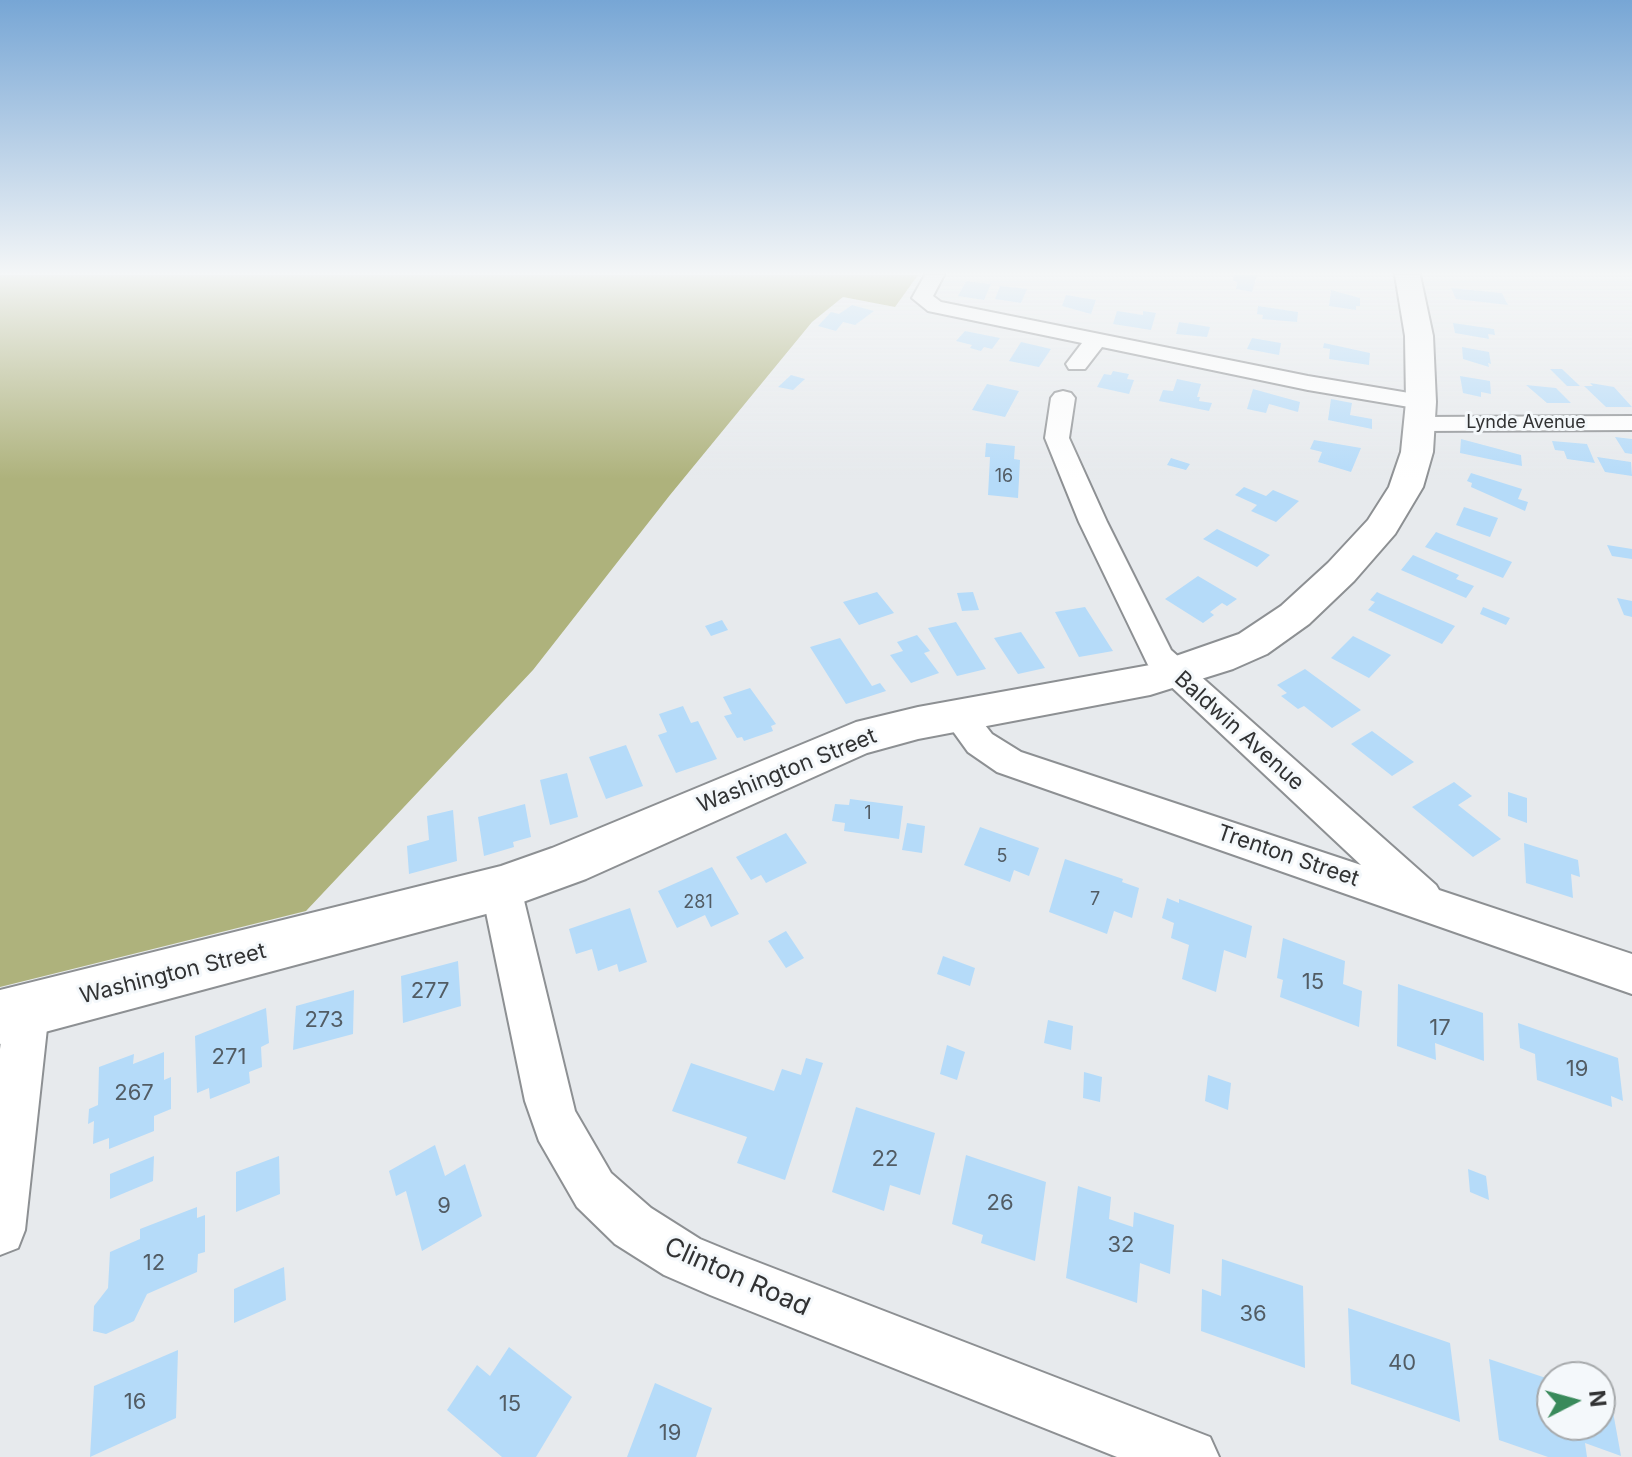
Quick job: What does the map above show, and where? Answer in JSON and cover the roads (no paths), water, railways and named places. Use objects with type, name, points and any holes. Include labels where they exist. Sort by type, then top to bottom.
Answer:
[{"type":"main road","name":"Washington Street","points":[[14,1014],[501,888],[629,839],[836,746],[875,734],[1125,686],[1176,673],[1235,652],[1277,629],[1341,572],[1382,526],[1406,487],[1417,452],[1419,343]]},
{"type":"street","points":[[1077,364],[1094,343]]},
{"type":"street","name":"Lynde Avenue","points":[[1116,343],[1308,383],[1420,413],[1632,423]]},
{"type":"street","name":"Baldwin Avenue","points":[[1063,398],[1057,438],[1093,522],[1155,651],[1432,905]]},
{"type":"street","name":"Trenton Street","points":[[959,716],[980,743],[1009,762],[1632,974]]},
{"type":"street","name":"Clinton Road","points":[[501,888],[548,1101],[556,1124],[594,1190],[633,1226],[682,1257],[728,1277],[1190,1457]]},
{"type":"street","points":[[0,1230],[14,1014]]}]
